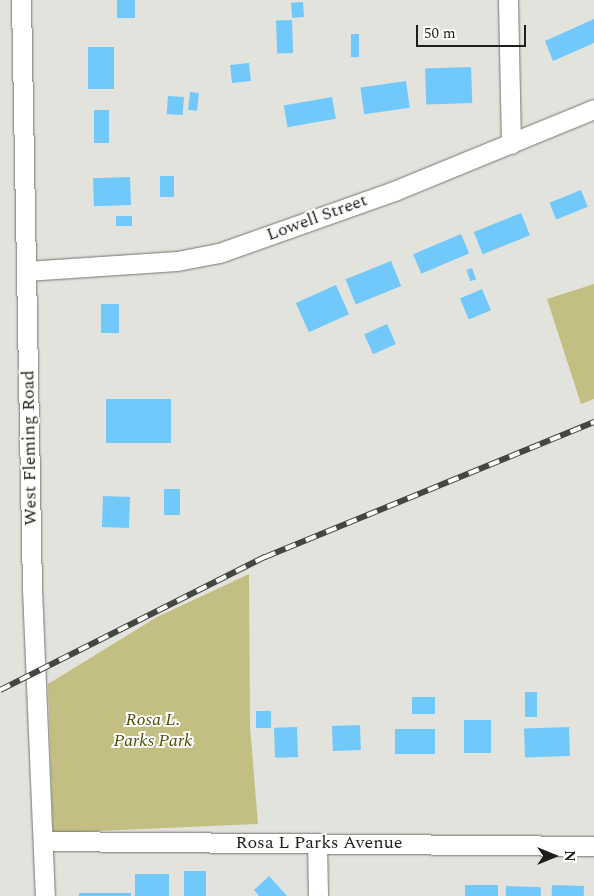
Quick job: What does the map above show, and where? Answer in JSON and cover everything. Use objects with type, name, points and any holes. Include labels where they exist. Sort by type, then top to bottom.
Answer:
[{"type":"street","name":"West Fleming Road","points":[[21,0],[32,589],[45,896]]},
{"type":"street","points":[[508,0],[511,144]]},
{"type":"street","name":"Lowell Street","points":[[26,271],[177,261],[219,253],[511,144],[594,109]]},
{"type":"street","name":"Rosa L Parks Avenue","points":[[44,841],[594,846]]},
{"type":"street","points":[[318,843],[318,896]]},
{"type":"green space","points":[[594,284],[594,399],[581,404],[547,299]]},
{"type":"green space","name":"Rosa L. Parks Park","points":[[249,574],[250,726],[258,824],[53,833],[48,684],[157,617]]},
{"type":"building","points":[[117,0],[135,0],[135,18],[117,18]]},
{"type":"building","points":[[303,2],[304,17],[292,18],[291,3]]},
{"type":"building","points":[[594,19],[594,43],[553,61],[545,41]]},
{"type":"building","points":[[292,20],[293,53],[277,54],[276,21]]},
{"type":"building","points":[[351,34],[359,34],[359,57],[351,57]]},
{"type":"building","points":[[88,47],[114,47],[114,89],[88,89]]},
{"type":"building","points":[[249,63],[251,81],[232,83],[230,65]]},
{"type":"building","points":[[471,67],[472,103],[426,105],[425,69]]},
{"type":"building","points":[[406,81],[410,108],[364,114],[360,87]]},
{"type":"building","points":[[190,92],[199,93],[197,111],[188,110]]},
{"type":"building","points":[[168,96],[184,97],[183,115],[167,114]]},
{"type":"building","points":[[332,97],[336,119],[288,127],[284,106]]},
{"type":"building","points":[[94,110],[109,110],[109,143],[94,143]]},
{"type":"building","points":[[160,176],[174,176],[174,197],[160,197]]},
{"type":"building","points":[[130,177],[131,205],[94,206],[93,178]]},
{"type":"building","points":[[581,190],[588,207],[556,219],[549,203]]},
{"type":"building","points":[[521,213],[530,235],[483,254],[474,232]]},
{"type":"building","points":[[116,216],[132,216],[132,226],[116,226]]},
{"type":"building","points":[[461,234],[469,253],[421,274],[413,254]]},
{"type":"building","points":[[391,261],[401,286],[356,304],[346,279]]},
{"type":"building","points":[[472,268],[476,279],[470,281],[466,270]]},
{"type":"building","points":[[336,285],[349,314],[309,332],[296,303]]},
{"type":"building","points":[[482,289],[491,310],[469,320],[460,298]]},
{"type":"building","points":[[101,304],[119,304],[119,333],[101,333]]},
{"type":"building","points":[[387,324],[396,344],[373,354],[364,334]]},
{"type":"building","points":[[106,399],[171,399],[171,443],[106,443]]},
{"type":"building","points":[[164,489],[180,489],[180,515],[164,515]]},
{"type":"building","points":[[103,496],[130,497],[129,528],[102,527]]},
{"type":"building","points":[[525,692],[537,692],[537,717],[525,717]]},
{"type":"building","points":[[412,697],[435,697],[435,714],[412,714]]},
{"type":"building","points":[[256,711],[271,711],[271,728],[256,728]]},
{"type":"building","points":[[464,720],[491,720],[491,753],[464,753]]},
{"type":"building","points":[[360,725],[361,750],[333,751],[332,726]]},
{"type":"building","points":[[297,727],[298,757],[275,758],[274,728]]},
{"type":"building","points":[[569,727],[570,756],[525,758],[524,729]]},
{"type":"building","points":[[395,729],[435,729],[435,754],[395,754]]},
{"type":"building","points":[[184,871],[206,871],[206,896],[184,896]]},
{"type":"building","points":[[135,874],[169,874],[169,896],[135,896]]},
{"type":"building","points":[[269,876],[287,896],[259,896],[254,890]]},
{"type":"building","points":[[465,885],[498,885],[498,896],[465,896]]},
{"type":"building","points":[[552,885],[584,886],[584,896],[552,896]]},
{"type":"building","points":[[506,886],[541,887],[541,896],[506,896]]},
{"type":"building","points":[[79,893],[131,893],[131,896],[79,896]]},
{"type":"railway","points":[[0,690],[265,557],[594,422]]}]
